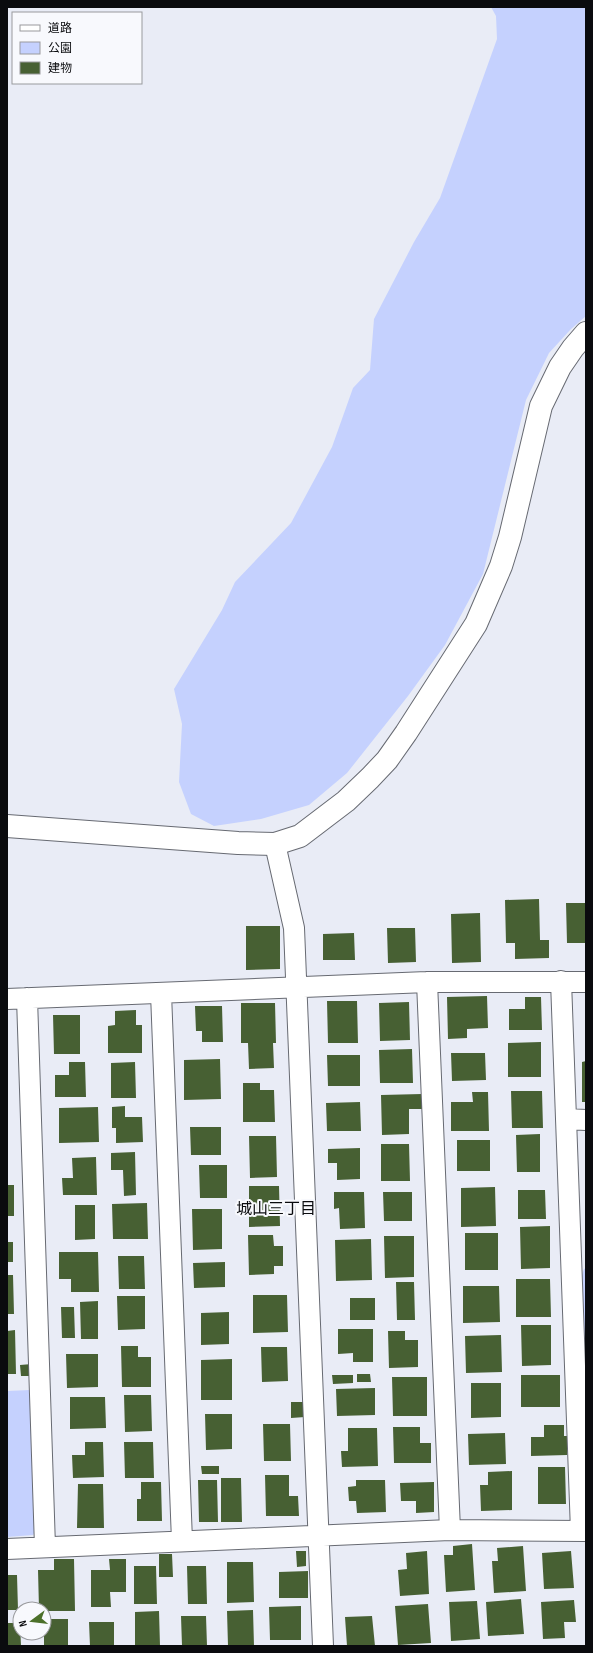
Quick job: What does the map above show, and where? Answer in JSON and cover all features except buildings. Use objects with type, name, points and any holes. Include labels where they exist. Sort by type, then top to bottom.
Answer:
[{"type":"street","points":[[7,826],[238,843],[274,844],[300,836],[346,801],[387,760],[476,624],[501,566],[510,537],[541,406],[560,367],[573,348],[586,333]]},
{"type":"street","points":[[274,844],[294,928],[323,1646]]},
{"type":"street","points":[[7,1549],[450,1530],[584,1531],[578,1256],[566,1118],[561,981]]},
{"type":"street","points":[[426,982],[450,1530]]},
{"type":"street","points":[[7,999],[426,982],[586,982]]},
{"type":"street","points":[[161,993],[182,1541]]},
{"type":"street","points":[[27,998],[45,1547]]},
{"type":"street","points":[[566,1118],[586,1120]]},
{"type":"green space","points":[[491,7],[586,7],[586,316],[571,329],[549,353],[526,400],[483,574],[445,645],[408,696],[347,773],[309,805],[261,819],[214,826],[191,814],[179,782],[182,724],[174,689],[222,610],[235,582],[291,523],[332,447],[353,388],[370,370],[374,319],[414,242],[440,198],[497,39],[496,16]]},
{"type":"green space","points":[[586,1268],[586,1377],[582,1275],[584,1269]]},
{"type":"green space","points":[[30,1390],[37,1529],[33,1535],[7,1537],[7,1391]]},
{"type":"district","name":"城山三丁目","points":[[276,1209]]}]
